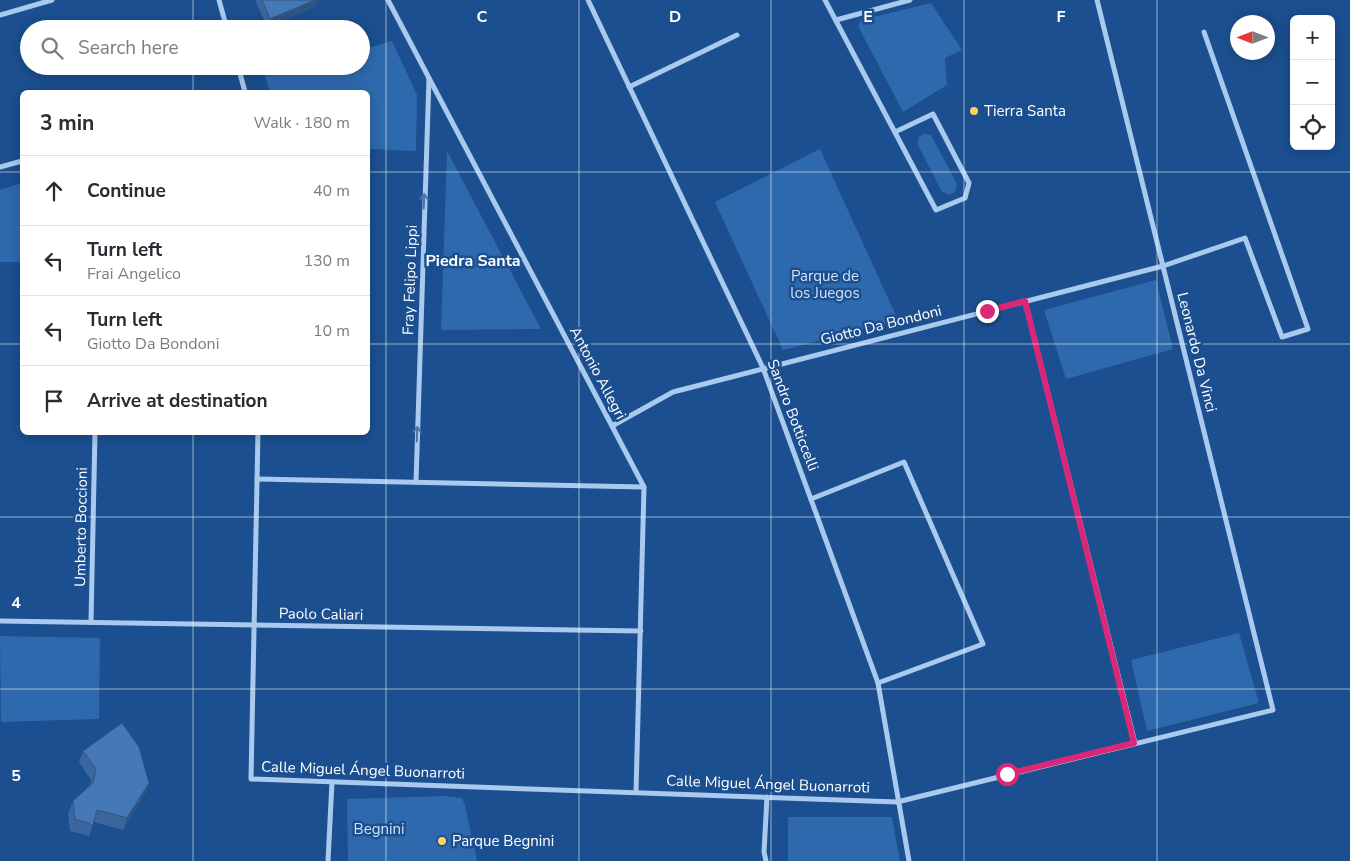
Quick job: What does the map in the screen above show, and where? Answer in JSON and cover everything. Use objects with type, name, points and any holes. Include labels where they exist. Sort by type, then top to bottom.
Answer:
[{"type":"street","points":[[0,15],[52,0]]},
{"type":"street","points":[[218,0],[224,20]]},
{"type":"street","name":"Antonio Allegri","points":[[388,0],[644,487],[636,792]]},
{"type":"street","name":"Sandro Botticcelli","points":[[588,0],[763,368],[878,683],[909,861]]},
{"type":"street","points":[[825,0],[936,210],[965,198],[969,183],[933,114],[895,132]]},
{"type":"street","points":[[836,20],[910,0]]},
{"type":"street","name":"Leonardo Da Vinci","points":[[1097,0],[1272,710]]},
{"type":"street","name":"Giotto Da Bondoni","points":[[612,426],[673,392],[1163,266],[1245,238],[1282,337],[1308,328],[1204,32]]},
{"type":"street","points":[[629,87],[737,35]]},
{"type":"street","points":[[240,75],[244,90]]},
{"type":"street","name":"Fray Felipo Lippi","points":[[416,482],[429,78]]},
{"type":"street","points":[[0,167],[20,162]]},
{"type":"street","points":[[1025,301],[1134,743]]},
{"type":"street","name":"Umberto Boccioni","points":[[92,622],[95,435]]},
{"type":"street","points":[[254,625],[258,435]]},
{"type":"street","points":[[811,499],[904,462],[983,644],[878,683]]},
{"type":"street","points":[[257,479],[644,487]]},
{"type":"street","name":"Paolo Caliari","points":[[0,621],[641,631]]},
{"type":"street","name":"Calle Miguel Ángel Buonarroti","points":[[254,625],[251,778],[898,801],[1272,710]]},
{"type":"street","points":[[328,861],[332,782]]},
{"type":"street","points":[[766,861],[764,852],[767,797]]},
{"type":"green space","points":[[931,3],[962,50],[945,58],[947,85],[903,112],[858,26],[861,20]]},
{"type":"green space","points":[[392,41],[417,95],[416,151],[370,149],[370,90],[269,90],[265,76],[269,75],[370,75],[370,47]]},
{"type":"green space","points":[[924,134],[931,135],[957,184],[955,192],[949,195],[942,192],[917,143],[919,137]]},
{"type":"green space","name":"Parque de los Juegos","points":[[820,149],[898,320],[783,350],[715,202]]},
{"type":"green space","points":[[447,151],[541,329],[441,330]]},
{"type":"green space","points":[[20,184],[20,262],[0,262],[0,190]]},
{"type":"green space","points":[[1156,280],[1173,349],[1066,379],[1044,310]]},
{"type":"green space","points":[[1239,633],[1259,703],[1147,731],[1131,660]]},
{"type":"green space","points":[[0,636],[100,638],[99,719],[1,722]]},
{"type":"green space","name":"Begnini","points":[[444,796],[462,798],[477,861],[348,861],[347,799]]},
{"type":"green space","points":[[788,817],[892,817],[900,861],[788,861]]},
{"type":"building","points":[[262,0],[315,0],[270,19]]},
{"type":"building","points":[[122,723],[139,747],[149,783],[127,818],[97,810],[93,825],[75,819],[73,801],[93,783],[96,769],[83,751]]},
{"type":"place","name":"Tierra Santa","points":[[974,111]]},
{"type":"place","name":"Parque Begnini","points":[[442,841]]},
{"type":"district","name":"Piedra Santa","points":[[473,260]]},
{"type":"route","points":[[987,311],[1025,301],[1134,743],[1007,774]]}]
